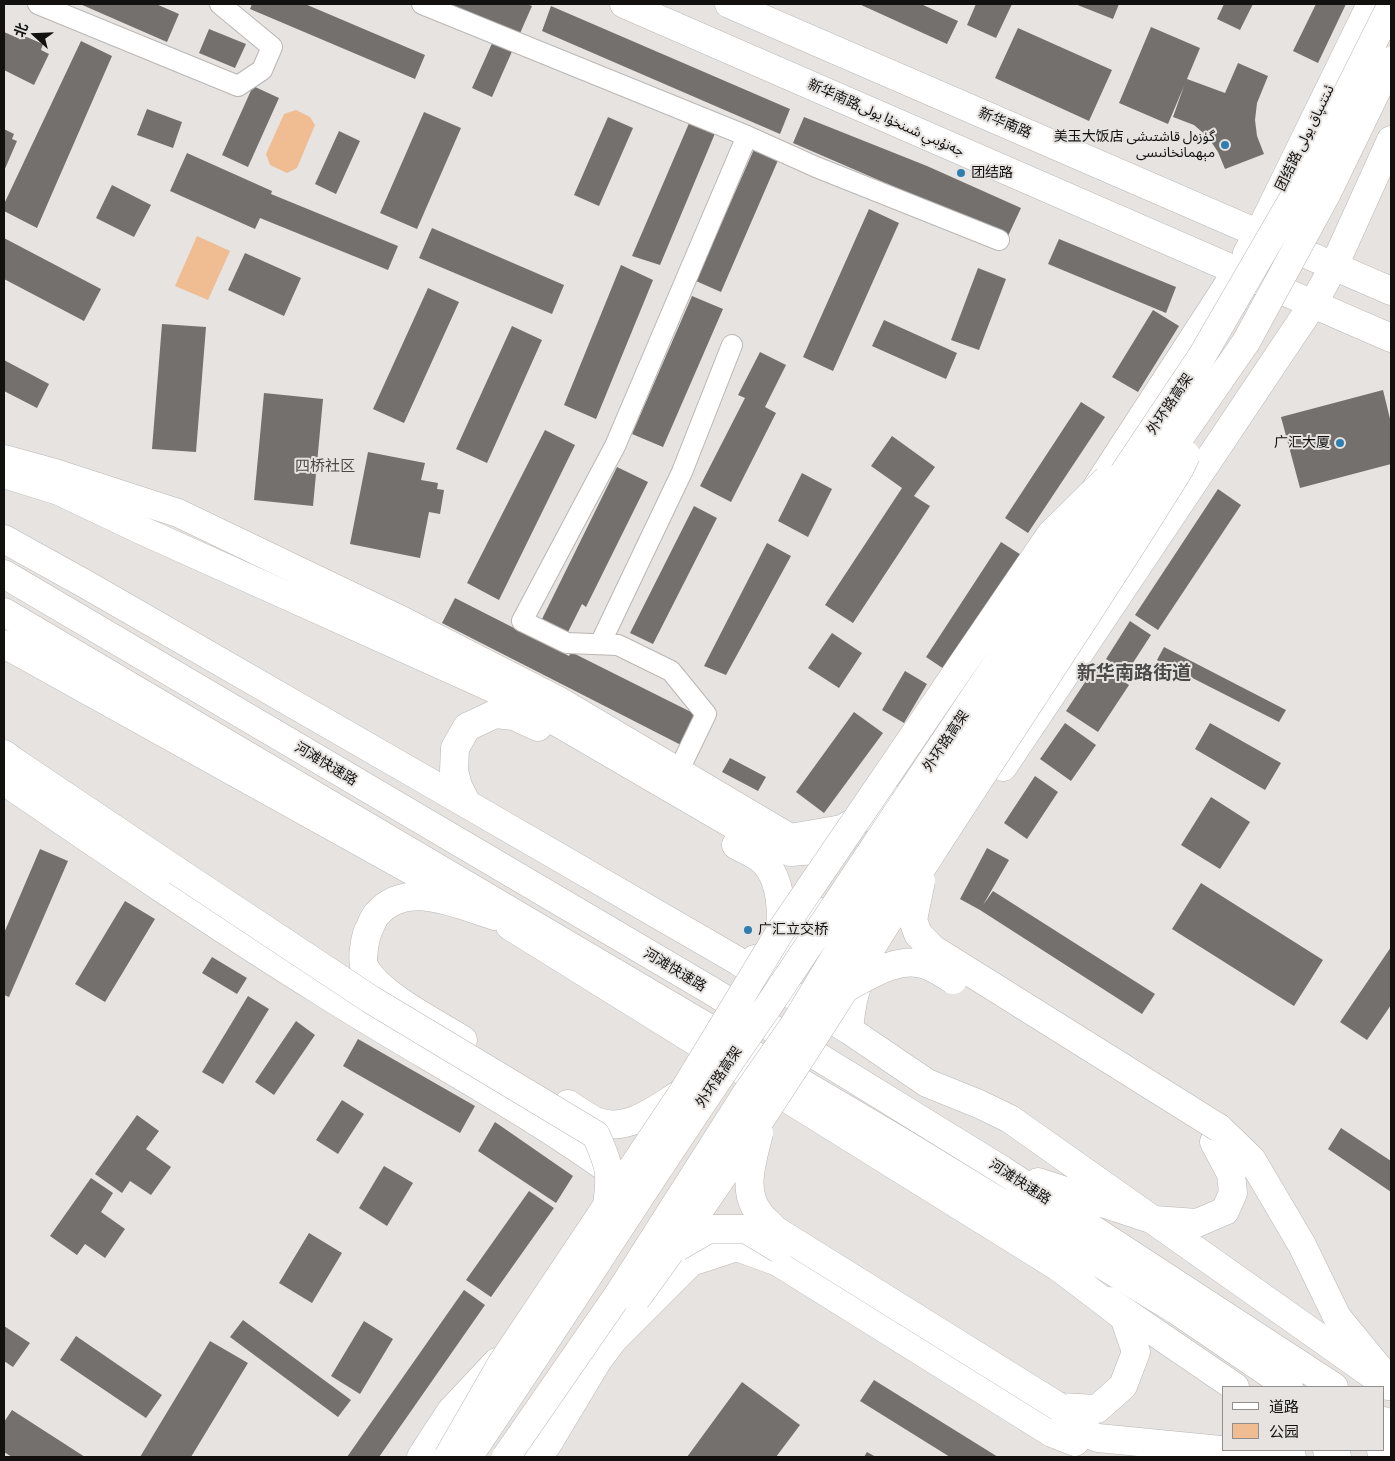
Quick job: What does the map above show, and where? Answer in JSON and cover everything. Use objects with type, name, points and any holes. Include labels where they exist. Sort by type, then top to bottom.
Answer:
[{"type":"main road","name":"新华南路جەنۇبىي شىنخۇا يولى","points":[[624,4],[1314,304]]},
{"type":"main road","name":"新华南路","points":[[729,4],[1391,291]]},
{"type":"main road","name":"团结路 ئىتتىپاق يولى","points":[[738,961],[765,958],[809,931],[847,868],[894,800],[1237,271],[1259,233],[1371,4]]},
{"type":"main road","name":"外环路高架","points":[[468,1457],[594,1270],[710,1089],[772,1000],[1202,356],[1304,180],[1391,6]]},
{"type":"main road","name":"外环路高架","points":[[506,1457],[618,1295],[746,1094],[794,1025],[885,874],[1085,574],[1246,342],[1328,191],[1391,61]]},
{"type":"main road","points":[[848,1030],[854,995],[862,974],[942,859],[1314,304],[1334,266],[1391,140]]},
{"type":"main road","points":[[1314,304],[1391,338]]},
{"type":"main road","points":[[520,1457],[672,1250],[762,1118],[924,864],[1125,557],[1175,476],[1215,387]]},
{"type":"main road","points":[[448,1457],[502,1363],[683,1092],[780,932],[1050,534],[1144,444]]},
{"type":"main road","points":[[4,459],[55,473],[178,513],[395,617],[558,701],[790,838],[842,829],[894,800]]},
{"type":"main road","points":[[4,474],[59,491],[141,530],[481,683],[520,702],[768,845],[791,852],[826,849],[843,840]]},
{"type":"main road","points":[[4,539],[738,961],[848,1030],[927,1083],[980,1104],[1010,1119],[1391,1388]]},
{"type":"main road","name":"河滩快速路","points":[[4,574],[710,990],[1002,1170],[1332,1386]]},
{"type":"main road","name":"河滩快速路","points":[[4,612],[900,1141],[1176,1310],[1288,1386]]},
{"type":"main road","points":[[4,644],[495,916],[1048,1260],[1234,1386]]},
{"type":"main road","points":[[467,804],[458,786],[454,771],[455,748],[467,727],[495,714],[514,716],[556,735],[766,862],[777,883],[782,915],[780,932]]},
{"type":"main road","points":[[4,754],[370,998],[596,1135],[609,1166],[610,1186],[607,1206]]},
{"type":"main road","points":[[4,781],[323,993],[577,1146],[630,1185]]},
{"type":"main road","points":[[924,864],[913,920],[918,934],[934,949],[1252,1160],[1302,1245],[1337,1317],[1391,1383]]},
{"type":"main road","points":[[495,916],[440,899],[416,896],[394,900],[376,915],[364,940],[364,966],[375,982],[395,998],[596,1121],[620,1125],[647,1114],[683,1092]]},
{"type":"main road","points":[[845,989],[880,970],[901,963],[924,964],[1217,1135],[1231,1174],[1233,1193],[1225,1211],[1197,1223],[1154,1220],[1002,1170]]},
{"type":"main road","points":[[441,1457],[608,1218],[706,1073],[707,1048]]},
{"type":"main road","points":[[539,1457],[598,1360],[720,1199],[769,1122],[780,1114],[807,1110]]},
{"type":"main road","points":[[762,1118],[749,1175],[752,1197],[758,1212],[775,1230],[1056,1414],[1097,1409],[1123,1386],[1136,1352],[1124,1317],[1048,1260]]},
{"type":"main road","points":[[672,1250],[709,1229],[746,1229],[1098,1438],[1222,1450]]},
{"type":"main road","points":[[614,1339],[691,1262],[738,1247],[778,1262],[1052,1433],[1099,1452],[1147,1443]]},
{"type":"main road","points":[[420,1457],[451,1411],[516,1341]]},
{"type":"main road","points":[[529,1457],[552,1412]]},
{"type":"main road","points":[[1230,1451],[1292,1457]]},
{"type":"street","points":[[38,4],[238,86],[262,70],[272,47],[220,4]]},
{"type":"street","points":[[422,4],[747,136],[816,167],[999,240]]},
{"type":"street","points":[[678,772],[706,714],[671,671],[618,644],[567,643],[522,621],[614,446],[747,136]]},
{"type":"street","points":[[600,644],[682,472],[732,345]]},
{"type":"green space","points":[[296,110],[310,117],[315,125],[297,168],[287,173],[270,165],[266,154],[284,114]]},
{"type":"green space","points":[[197,236],[230,251],[208,300],[175,286]]},
{"type":"building","points":[[80,4],[156,4],[179,14],[167,42]]},
{"type":"building","points":[[252,4],[305,4],[425,55],[415,79],[250,9]]},
{"type":"building","points":[[437,4],[527,4],[532,6],[492,97],[472,88],[498,30]]},
{"type":"building","points":[[859,4],[921,4],[958,21],[947,44]]},
{"type":"building","points":[[976,4],[1012,4],[996,38],[967,25]]},
{"type":"building","points":[[1075,4],[1119,4],[1113,19]]},
{"type":"building","points":[[1224,4],[1253,4],[1240,30],[1217,19]]},
{"type":"building","points":[[1316,4],[1346,4],[1318,63],[1293,51]]},
{"type":"building","points":[[551,6],[790,109],[780,134],[542,31]]},
{"type":"building","points":[[1151,27],[1200,48],[1187,79],[1225,93],[1238,63],[1268,76],[1257,103],[1255,120],[1257,136],[1264,154],[1225,169],[1218,152],[1208,137],[1194,125],[1173,117],[1184,86],[1168,124],[1119,103]]},
{"type":"building","points":[[1018,28],[1112,70],[1089,121],[995,78]]},
{"type":"building","points":[[209,29],[246,44],[235,68],[199,53]]},
{"type":"building","points":[[4,32],[20,39],[22,35],[43,44],[41,50],[49,54],[34,85],[4,70]]},
{"type":"building","points":[[81,41],[112,56],[37,228],[4,211],[4,204]]},
{"type":"building","points":[[253,86],[279,98],[248,167],[222,155]]},
{"type":"building","points":[[147,109],[182,122],[173,148],[137,135]]},
{"type":"building","points":[[424,112],[461,128],[417,229],[380,213]]},
{"type":"building","points":[[608,117],[633,128],[599,206],[574,195]]},
{"type":"building","points":[[804,117],[927,166],[1021,208],[1008,236],[793,143]]},
{"type":"building","points":[[690,121],[716,131],[660,265],[632,256]]},
{"type":"building","points":[[4,129],[14,134],[12,139],[17,141],[4,171]]},
{"type":"building","points":[[339,131],[360,141],[336,194],[315,184]]},
{"type":"building","points":[[755,147],[779,158],[721,292],[696,281]]},
{"type":"building","points":[[187,153],[272,191],[271,194],[398,246],[388,270],[260,218],[255,229],[170,191]]},
{"type":"building","points":[[112,185],[151,205],[134,237],[96,218]]},
{"type":"building","points":[[869,209],[899,223],[833,371],[803,357]]},
{"type":"building","points":[[432,228],[564,285],[552,314],[419,258]]},
{"type":"building","points":[[4,238],[101,289],[84,321],[4,279]]},
{"type":"building","points":[[1059,239],[1176,287],[1166,313],[1048,264]]},
{"type":"building","points":[[245,253],[301,278],[284,316],[228,290]]},
{"type":"building","points":[[621,265],[653,280],[596,419],[564,405]]},
{"type":"building","points":[[978,268],[1006,279],[979,350],[951,340]]},
{"type":"building","points":[[428,288],[459,302],[404,423],[373,409]]},
{"type":"building","points":[[692,296],[723,309],[663,447],[632,434]]},
{"type":"building","points":[[1153,310],[1179,326],[1138,392],[1112,377]]},
{"type":"building","points":[[884,320],[957,353],[946,379],[872,346]]},
{"type":"building","points":[[162,324],[206,327],[196,452],[152,449]]},
{"type":"building","points":[[512,326],[542,340],[487,463],[456,449]]},
{"type":"building","points":[[760,352],[786,365],[765,407],[776,413],[731,502],[700,486],[745,398],[738,395]]},
{"type":"building","points":[[4,360],[49,384],[37,408],[4,391]]},
{"type":"building","name":"广汇大厦","points":[[1383,390],[1391,423],[1391,464],[1300,488],[1281,417]]},
{"type":"building","points":[[264,393],[323,399],[313,506],[254,500]]},
{"type":"building","points":[[1081,402],[1105,417],[1028,533],[1005,518]]},
{"type":"building","points":[[545,430],[575,445],[499,600],[467,583]]},
{"type":"building","points":[[892,436],[935,467],[914,496],[930,506],[853,623],[825,605],[902,488],[871,466]]},
{"type":"building","points":[[368,452],[425,463],[421,480],[438,483],[437,489],[444,490],[440,514],[429,512],[420,558],[350,544]]},
{"type":"building","points":[[617,467],[648,482],[586,607],[582,604],[568,632],[542,619]]},
{"type":"building","points":[[802,473],[832,489],[808,537],[778,521]]},
{"type":"building","points":[[1218,489],[1241,505],[1158,630],[1135,615]]},
{"type":"building","points":[[694,506],[717,518],[653,644],[630,633]]},
{"type":"building","points":[[1001,542],[1026,558],[950,673],[926,657]]},
{"type":"building","points":[[767,543],[791,556],[726,675],[704,666]]},
{"type":"building","points":[[455,598],[569,656],[571,652],[697,715],[681,745],[442,623]]},
{"type":"building","points":[[1130,621],[1151,635],[1127,672],[1106,659]]},
{"type":"building","points":[[832,633],[862,653],[839,688],[808,668]]},
{"type":"building","points":[[1164,647],[1286,710],[1279,722],[1157,660]]},
{"type":"building","points":[[1097,664],[1129,685],[1098,732],[1066,711]]},
{"type":"building","points":[[905,671],[927,684],[904,723],[882,710]]},
{"type":"building","points":[[854,712],[883,733],[824,813],[796,792]]},
{"type":"building","points":[[1065,723],[1096,745],[1071,781],[1040,759]]},
{"type":"building","points":[[1210,723],[1281,763],[1265,790],[1195,749]]},
{"type":"building","points":[[730,758],[766,777],[758,791],[722,772]]},
{"type":"building","points":[[1035,776],[1058,792],[1027,839],[1004,823]]},
{"type":"building","points":[[1211,797],[1250,822],[1220,869],[1181,845]]},
{"type":"building","points":[[987,848],[1009,860],[983,905],[993,891],[1155,994],[1142,1014],[960,899]]},
{"type":"building","points":[[40,849],[68,861],[9,997],[4,995],[4,933]]},
{"type":"building","points":[[1201,883],[1323,960],[1294,1006],[1172,929]]},
{"type":"building","points":[[125,901],[155,919],[105,1002],[75,984]]},
{"type":"building","points":[[1391,947],[1391,1005],[1367,1040],[1340,1022]]},
{"type":"building","points":[[212,957],[247,978],[237,994],[202,973]]},
{"type":"building","points":[[248,996],[269,1009],[223,1084],[202,1072]]},
{"type":"building","points":[[296,1021],[315,1035],[274,1095],[255,1082]]},
{"type":"building","points":[[358,1039],[475,1106],[460,1133],[343,1066]]},
{"type":"building","points":[[342,1100],[364,1114],[338,1154],[316,1140]]},
{"type":"building","points":[[137,1115],[159,1131],[146,1149],[171,1167],[151,1195],[130,1181],[122,1193],[95,1174]]},
{"type":"building","points":[[495,1122],[573,1176],[556,1203],[478,1151]]},
{"type":"building","points":[[1341,1128],[1391,1161],[1391,1192],[1328,1149]]},
{"type":"building","points":[[384,1166],[413,1183],[387,1226],[359,1208]]},
{"type":"building","points":[[91,1178],[113,1193],[101,1212],[125,1229],[105,1258],[85,1244],[77,1255],[50,1236]]},
{"type":"building","points":[[529,1191],[554,1208],[491,1297],[466,1280]]},
{"type":"building","points":[[309,1233],[342,1253],[312,1303],[279,1283]]},
{"type":"building","points":[[464,1290],[485,1305],[379,1457],[347,1457]]},
{"type":"building","points":[[243,1320],[351,1400],[338,1417],[230,1337]]},
{"type":"building","points":[[364,1321],[393,1339],[360,1394],[331,1376]]},
{"type":"building","points":[[4,1326],[30,1343],[13,1367],[4,1361]]},
{"type":"building","points":[[76,1336],[162,1395],[146,1418],[60,1360]]},
{"type":"building","points":[[210,1341],[248,1363],[191,1457],[140,1457]]},
{"type":"building","points":[[874,1380],[998,1457],[950,1457],[860,1401]]},
{"type":"building","points":[[742,1382],[800,1425],[776,1457],[687,1457]]},
{"type":"building","points":[[12,1410],[85,1457],[12,1457],[4,1452],[4,1422]]},
{"type":"building","points":[[867,1452],[876,1457],[864,1457]]},
{"type":"place","name":"美玉大饭店 گۈزەل قاشتىشى مېھمانخانىسى","points":[[1225,145]]},
{"type":"place","name":"团结路","points":[[961,173]]},
{"type":"place","name":"广汇大厦","points":[[1340,443]]},
{"type":"place","name":"广汇立交桥","points":[[748,930]]},
{"type":"district","name":"四桥社区","points":[[325,466]]},
{"type":"district","name":"新华南路街道","points":[[1134,673]]}]
